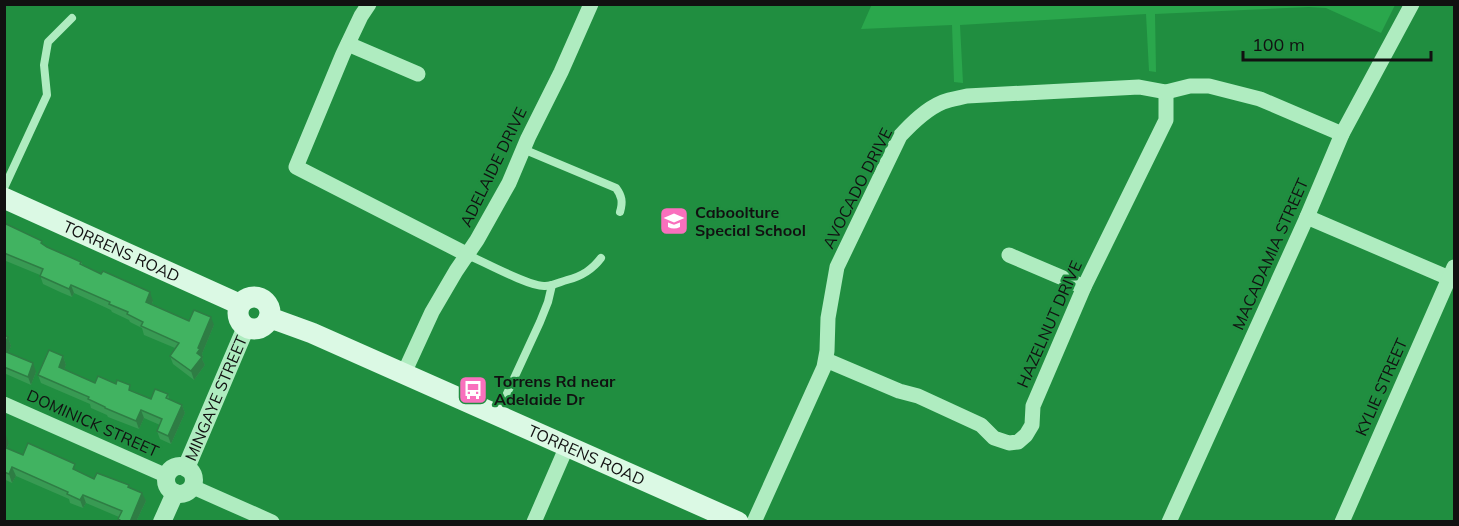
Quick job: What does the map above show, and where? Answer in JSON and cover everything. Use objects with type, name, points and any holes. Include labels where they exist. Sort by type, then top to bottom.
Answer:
[{"type":"main road","name":"TORRENS ROAD","points":[[4,198],[239,304]]},
{"type":"main road","points":[[248,297],[259,297],[269,308],[269,318],[257,329],[246,327],[237,315],[239,304],[248,297]]},
{"type":"main road","name":"TORRENS ROAD","points":[[269,318],[312,333],[404,373],[738,522]]},
{"type":"street","points":[[369,4],[348,44],[297,168],[468,255]]},
{"type":"street","name":"ADELAIDE DRIVE","points":[[404,373],[432,312],[509,183],[591,4]]},
{"type":"street","name":"MACADAMIA STREET","points":[[1169,522],[1307,218],[1342,134],[1412,4]]},
{"type":"street","points":[[348,44],[418,74]]},
{"type":"street","name":"AVOCADO DRIVE","points":[[754,522],[826,360],[828,318],[837,267],[900,136],[916,119],[934,107],[945,101],[967,96],[1139,87],[1166,92],[1190,86],[1209,86],[1260,99],[1342,134]]},
{"type":"street","name":"HAZELNUT DRIVE","points":[[826,360],[899,391],[918,396],[981,425],[994,438],[1018,442],[1032,425],[1033,406],[1084,287],[1166,120],[1166,92]]},
{"type":"street","points":[[1307,218],[1452,273]]},
{"type":"street","points":[[1009,255],[1084,287]]},
{"type":"street","name":"KYLIE STREET","points":[[1341,522],[1452,273]]},
{"type":"street","name":"MINGAYE STREET","points":[[186,468],[246,327]]},
{"type":"street","name":"DOMINICK STREET","points":[[4,404],[167,476]]},
{"type":"street","points":[[534,522],[567,446]]},
{"type":"street","points":[[179,466],[186,468],[194,476],[193,487],[186,493],[175,493],[168,487],[167,476],[179,466]]},
{"type":"street","points":[[193,487],[272,522]]},
{"type":"street","points":[[162,522],[175,493]]},
{"type":"lane","points":[[4,188],[47,95],[44,65],[48,42],[72,18]]},
{"type":"lane","points":[[523,149],[616,188],[622,200],[620,212]]},
{"type":"lane","points":[[468,255],[528,283],[544,286],[577,278],[596,265],[601,258]]},
{"type":"lane","points":[[498,415],[548,303],[552,285]]},
{"type":"green space","points":[[872,4],[1395,5],[1381,33],[1326,8],[1155,14],[1156,72],[1149,71],[1146,14],[960,25],[963,83],[954,82],[952,25],[861,29]]},
{"type":"building","points":[[4,223],[101,274],[103,271],[150,292],[146,302],[189,321],[194,310],[211,317],[198,348],[200,349],[197,353],[202,357],[191,371],[170,356],[179,343],[141,326],[143,322],[127,314],[128,312],[109,304],[110,302],[71,285],[69,289],[40,276],[43,269],[4,253]]},
{"type":"building","points":[[49,350],[63,356],[59,367],[95,383],[98,376],[116,384],[117,380],[130,385],[129,390],[151,399],[155,389],[168,394],[166,398],[182,405],[168,436],[157,431],[162,419],[141,410],[136,421],[38,375]]},
{"type":"building","points":[[4,351],[33,363],[28,377],[4,367]]},
{"type":"building","points":[[28,443],[75,464],[73,469],[94,479],[97,473],[129,485],[128,487],[142,493],[130,522],[118,519],[122,511],[83,495],[80,500],[67,494],[68,492],[12,467],[9,474],[4,472],[4,447],[23,455]]},
{"type":"place","name":"Caboolture Special School","points":[[674,221]]},
{"type":"place","name":"Torrens Rd near Adelaide Dr","points":[[473,390]]}]
